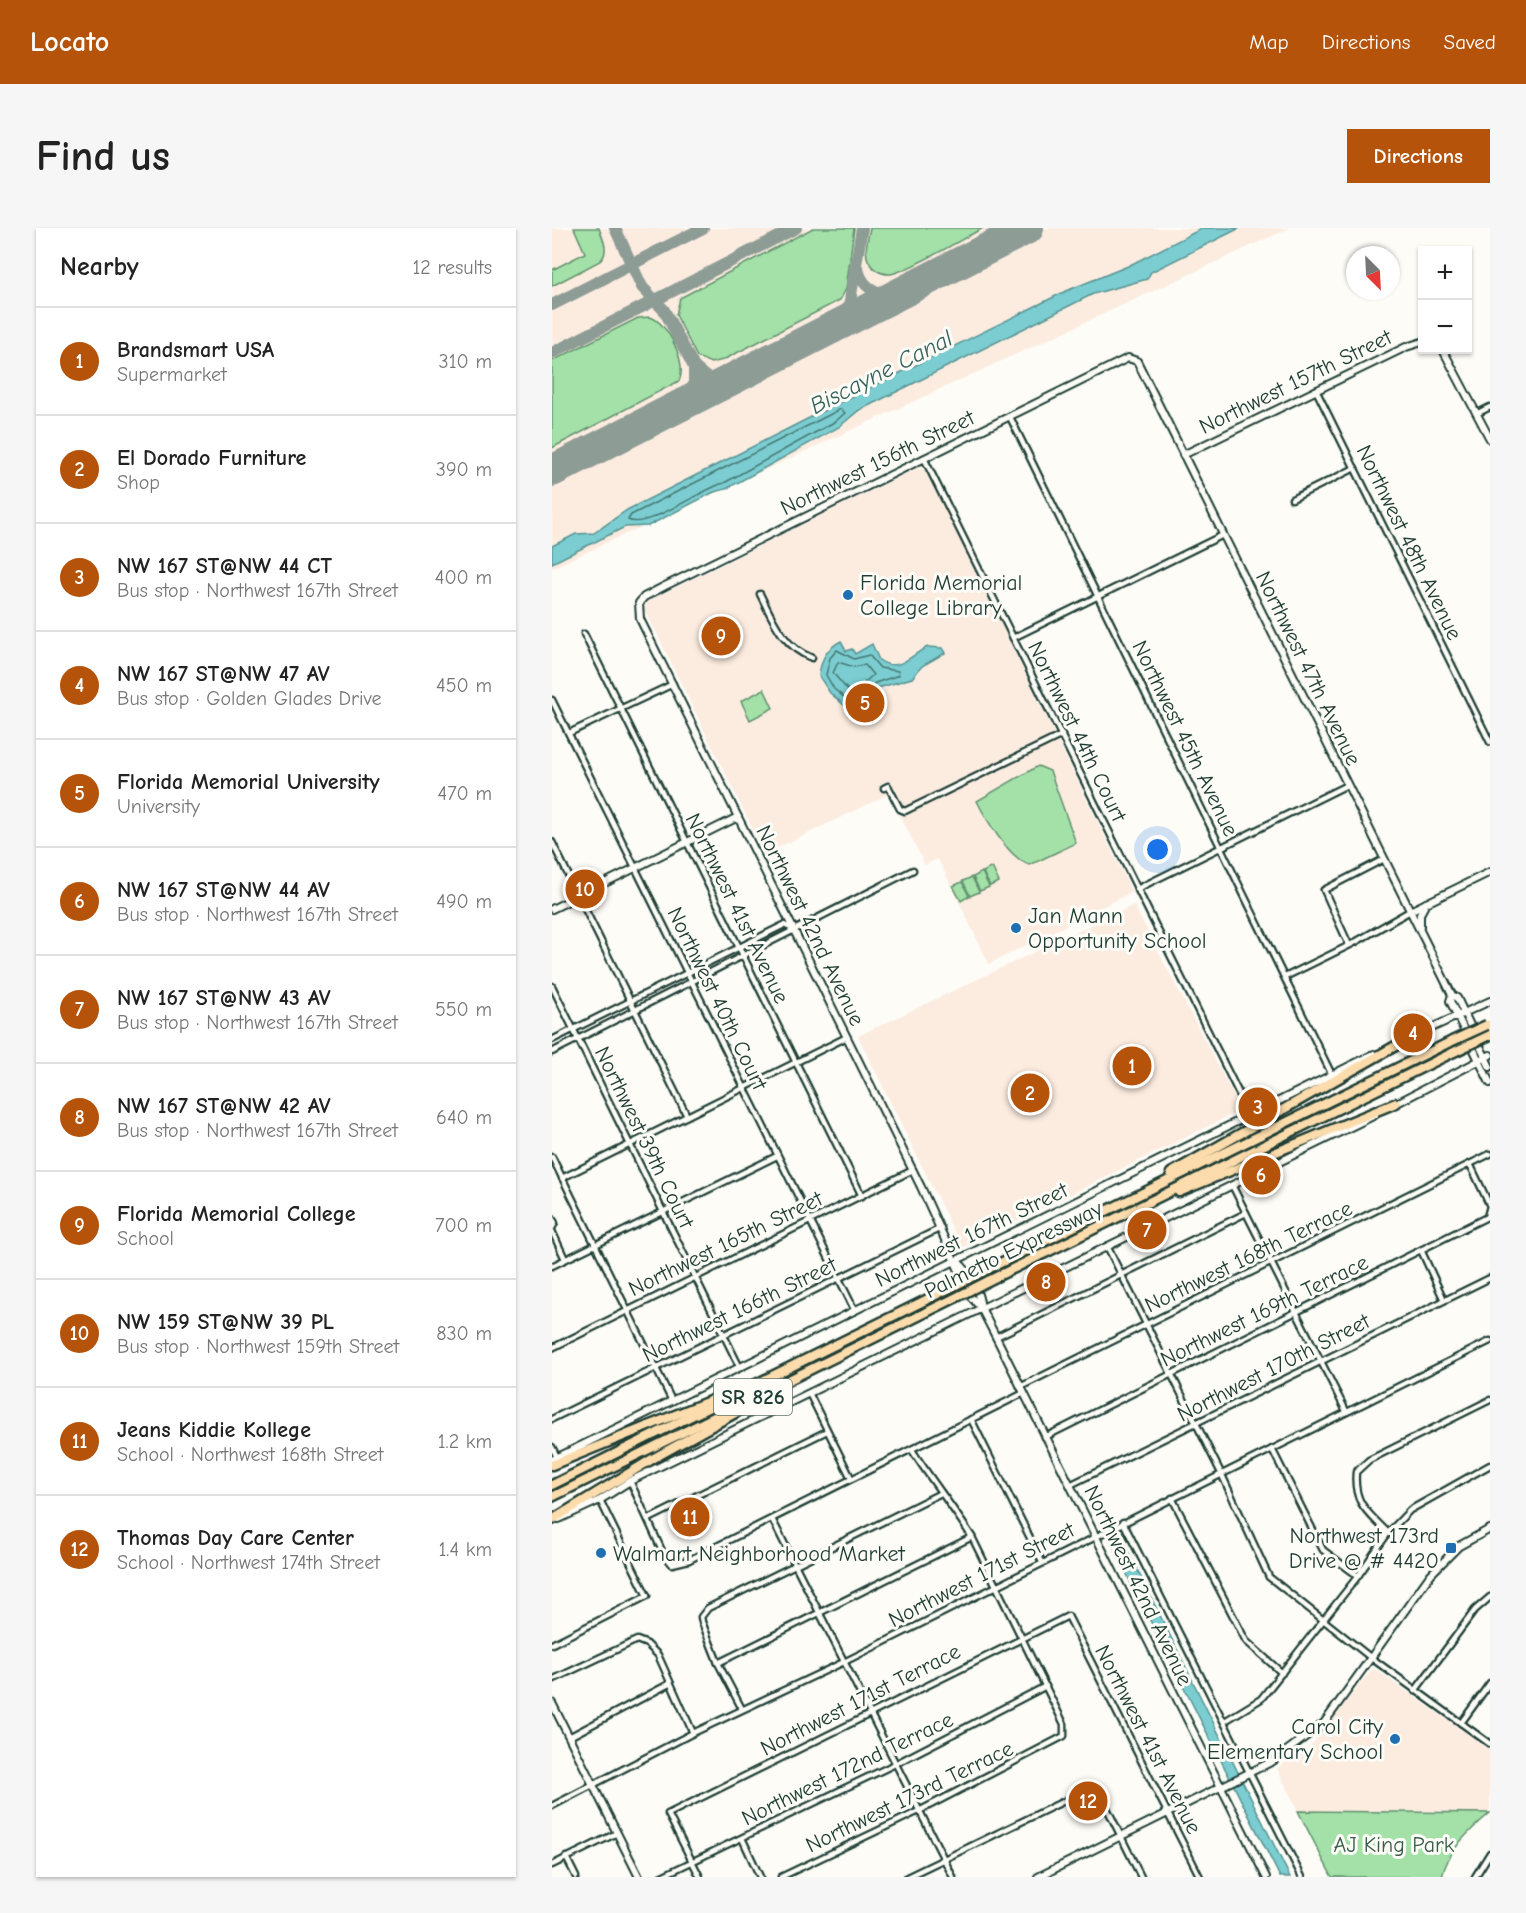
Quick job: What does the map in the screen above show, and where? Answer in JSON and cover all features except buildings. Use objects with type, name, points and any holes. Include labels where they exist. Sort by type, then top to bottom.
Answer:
[{"type":"highway","name":"Palmetto Expressway","points":[[552,1485],[1488,1024]]},
{"type":"highway","name":"Palmetto Expressway","points":[[552,1497],[1490,1035]]},
{"type":"highway","points":[[1139,1194],[1166,1175],[1242,1135],[1406,1040]]},
{"type":"highway","points":[[1153,1200],[1188,1189],[1396,1103]]},
{"type":"highway","points":[[552,1521],[779,1385]]},
{"type":"highway","points":[[552,1466],[706,1401],[744,1390]]},
{"type":"street","name":"Northwest 157th Street","points":[[1183,455],[1418,343]]},
{"type":"street","points":[[1446,354],[1490,439]]},
{"type":"street","name":"Northwest 156th Street","points":[[639,603],[649,594],[1128,358],[1133,358]]},
{"type":"street","name":"Northwest 47th Avenue","points":[[1133,358],[1137,361],[1452,995],[1457,998],[1488,1056],[1490,1067]]},
{"type":"street","name":"Northwest 48th Avenue","points":[[1316,390],[1490,742]]},
{"type":"street","points":[[1478,413],[1490,408]]},
{"type":"street","name":"Northwest 45th Avenue","points":[[1010,417],[1332,1075]]},
{"type":"street","name":"Northwest 44th Court","points":[[924,458],[1250,1116]]},
{"type":"street","points":[[1292,499],[1355,468]]},
{"type":"street","points":[[1013,638],[1223,535]]},
{"type":"street","points":[[760,594],[781,635],[801,654],[812,658]]},
{"type":"street","name":"Northwest 42nd Avenue","points":[[639,603],[639,616],[793,929],[957,1262],[967,1273],[980,1298],[981,1308],[1266,1877]]},
{"type":"street","name":"Northwest 41st Avenue","points":[[584,634],[862,1196]]},
{"type":"street","points":[[569,733],[673,684]]},
{"type":"street","name":"Northwest 40th Court","points":[[552,700],[855,1311]]},
{"type":"street","points":[[884,788],[888,786],[891,789],[900,809],[905,811],[1062,735]]},
{"type":"street","points":[[1137,889],[1347,785]]},
{"type":"street","points":[[552,909],[738,817]]},
{"type":"street","points":[[552,842],[687,1116]]},
{"type":"street","points":[[1349,945],[1324,890],[1384,859]]},
{"type":"street","points":[[552,1052],[913,870]]},
{"type":"street","points":[[1285,977],[1490,872]]},
{"type":"street","points":[[1421,933],[1420,914],[1426,903]]},
{"type":"street","points":[[552,1040],[784,925],[793,929]]},
{"type":"street","name":"Northwest 39th Court","points":[[552,986],[740,1368]]},
{"type":"street","name":"Northwest 47th Avenue","points":[[1452,995],[1450,1001],[1456,1017],[1490,1083]]},
{"type":"street","points":[[1464,1012],[1490,1001]]},
{"type":"street","name":"Northwest 167th Street","points":[[555,1459],[1464,1012]]},
{"type":"street","points":[[562,1178],[847,1037]]},
{"type":"street","points":[[552,1521],[600,1500],[630,1481],[1232,1185],[1488,1056]]},
{"type":"street","name":"Northwest 168th Terrace","points":[[649,1519],[663,1553],[672,1564],[689,1560],[851,1478],[912,1450],[1146,1324],[1490,1154]]},
{"type":"street","points":[[552,1266],[777,1156]]},
{"type":"street","points":[[552,1157],[672,1401]]},
{"type":"street","points":[[1470,1164],[1490,1206]]},
{"type":"street","name":"Northwest 165th Street","points":[[552,1348],[913,1170]]},
{"type":"street","points":[[1232,1185],[1319,1362],[1346,1411]]},
{"type":"street","name":"Northwest 169th Terrace","points":[[1045,1437],[1487,1216],[1490,1206]]},
{"type":"street","points":[[996,1338],[1246,1214]]},
{"type":"street","points":[[552,1218],[555,1222],[552,1229],[565,1259]]},
{"type":"street","name":"Northwest 166th Street","points":[[552,1419],[941,1228]]},
{"type":"street","points":[[1107,1246],[1221,1473],[1269,1577],[1370,1657],[1490,1744]]},
{"type":"street","points":[[1421,1250],[1444,1300]]},
{"type":"street","name":"Northwest 170th Street","points":[[1070,1485],[1196,1425],[1490,1278]]},
{"type":"street","name":"Northwest 171st Street","points":[[552,1806],[693,1733],[846,1661],[1041,1562],[1490,1341]]},
{"type":"street","points":[[809,1393],[851,1478]]},
{"type":"street","points":[[1388,1533],[1359,1503],[1354,1488],[1356,1472],[1369,1460],[1490,1400]]},
{"type":"street","points":[[971,1419],[1041,1562]]},
{"type":"street","points":[[630,1481],[649,1519],[827,1431]]},
{"type":"street","points":[[552,1447],[555,1459]]},
{"type":"street","points":[[1272,1449],[1323,1550],[1358,1576]]},
{"type":"street","points":[[912,1450],[939,1494],[955,1510],[972,1537],[1020,1638],[1046,1686]]},
{"type":"street","points":[[1225,1721],[1253,1706],[1282,1673],[1358,1576],[1388,1533],[1418,1505],[1490,1465]]},
{"type":"street","points":[[742,1709],[718,1663],[701,1617],[708,1608],[939,1494]]},
{"type":"street","points":[[1172,1498],[1246,1641],[1282,1673]]},
{"type":"street","points":[[552,1644],[646,1596],[600,1500]]},
{"type":"street","points":[[772,1519],[818,1613],[846,1661],[869,1714],[953,1877]]},
{"type":"street","points":[[1123,1522],[1302,1877]]},
{"type":"street","points":[[1038,1877],[1231,1782],[1292,1749],[1324,1723],[1431,1574],[1459,1546],[1490,1529]]},
{"type":"street","points":[[718,1663],[972,1537]]},
{"type":"street","points":[[1415,1690],[1475,1610],[1490,1597]]},
{"type":"street","name":"Northwest 41st Avenue","points":[[1068,1616],[1200,1877]]},
{"type":"street","name":"Northwest 171st Terrace","points":[[693,1861],[668,1814],[1068,1616]]},
{"type":"street","points":[[552,1680],[638,1640],[647,1644],[658,1655],[669,1684],[693,1733]]},
{"type":"street","points":[[1461,1723],[1490,1683]]},
{"type":"street","points":[[569,1737],[669,1684]]},
{"type":"street","name":"Northwest 173rd Terrace","points":[[781,1877],[919,1811],[1064,1736],[1064,1724],[1046,1686]]},
{"type":"street","name":"Northwest 172nd Terrace","points":[[660,1877],[895,1764],[1046,1686]]},
{"type":"street","points":[[552,1703],[639,1877]]},
{"type":"street","points":[[907,1877],[1084,1790],[1094,1789],[1101,1796],[1141,1877]]},
{"type":"street","points":[[552,1865],[617,1833]]},
{"type":"street","points":[[742,1838],[760,1877]]},
{"type":"street","points":[[1475,1877],[1490,1852]]},
{"type":"street","points":[[566,1857],[576,1877]]},
{"type":"street","points":[[693,1861],[700,1877]]},
{"type":"shaded area","points":[[552,228],[1290,228],[552,568]]},
{"type":"shaded area","points":[[917,468],[924,469],[927,473],[1132,892],[989,964],[938,859],[925,865],[889,794],[765,854],[644,608],[648,601]]},
{"type":"shaded area","points":[[1134,905],[1241,1110],[962,1248],[858,1036]]},
{"type":"shaded area","name":"Carol City Elementary School","points":[[1372,1669],[1490,1750],[1490,1812],[1298,1811],[1277,1768],[1310,1746]]},
{"type":"green space","points":[[574,228],[599,228],[605,245],[605,253],[600,261],[552,286],[552,270],[585,253]]},
{"type":"green space","points":[[813,228],[854,228],[846,289],[840,300],[723,360],[711,363],[697,357],[676,315],[680,298]]},
{"type":"green space","points":[[870,228],[983,228],[911,267],[884,274],[877,271],[868,260],[866,249]]},
{"type":"green space","points":[[650,317],[663,327],[675,345],[681,365],[679,381],[552,448],[552,361],[638,318]]},
{"type":"green space","points":[[764,689],[773,708],[750,720],[741,701]]},
{"type":"green space","points":[[1038,766],[1050,771],[1076,843],[1030,865],[1006,847],[977,801]]},
{"type":"green space","points":[[992,867],[999,882],[990,886],[983,872]]},
{"type":"green space","points":[[982,872],[989,887],[980,891],[973,877]]},
{"type":"green space","points":[[972,877],[979,892],[970,896],[963,881]]},
{"type":"green space","points":[[962,882],[969,896],[961,901],[953,886]]},
{"type":"green space","name":"AJ King Park","points":[[1298,1811],[1490,1813],[1467,1834],[1454,1850],[1442,1877],[1332,1877]]},
{"type":"water","points":[[1203,228],[1240,228],[1151,272],[1147,279],[1093,294],[858,411],[839,427],[726,489],[714,492],[648,526],[625,527],[552,563],[552,546],[576,534],[594,533],[627,510],[837,404],[1066,291],[1128,266]]},
{"type":"water","points":[[841,641],[846,651],[852,649],[855,654],[872,644],[879,660],[893,665],[905,661],[928,647],[942,648],[945,653],[922,666],[912,678],[878,688],[865,704],[851,711],[830,693],[819,676],[825,655]]},
{"type":"water","points":[[1118,1533],[1290,1877],[1280,1877],[1130,1581],[1110,1538],[1111,1534]]},
{"type":"taxiway","points":[[615,228],[642,287],[664,310],[694,367],[694,385],[682,405]]},
{"type":"taxiway","points":[[552,305],[703,228]]},
{"type":"taxiway","points":[[552,353],[796,228]]},
{"type":"taxiway","points":[[829,329],[848,313],[862,228]]},
{"type":"taxiway","points":[[858,269],[864,283],[874,291],[888,294],[903,292]]},
{"type":"taxiway","points":[[694,367],[707,378],[728,381]]},
{"type":"runway","points":[[552,471],[1028,228]]},
{"type":"place","name":"Florida Memorial College Library","points":[[848,595]]},
{"type":"place","name":"Florida Memorial College","points":[[721,636]]},
{"type":"place","name":"Florida Memorial University","points":[[865,703]]},
{"type":"place","name":"NW 159 ST@NW 39 PL","points":[[585,889]]},
{"type":"place","name":"Jan Mann Opportunity School","points":[[1016,928]]},
{"type":"place","name":"NW 167 ST@NW 47 AV","points":[[1413,1033]]},
{"type":"place","name":"Brandsmart USA","points":[[1132,1066]]},
{"type":"place","name":"El Dorado Furniture","points":[[1030,1093]]},
{"type":"place","name":"NW 167 ST@NW 44 CT","points":[[1258,1107]]},
{"type":"place","name":"NW 167 ST@NW 44 AV","points":[[1261,1175]]},
{"type":"place","name":"NW 167 ST@NW 43 AV","points":[[1147,1230]]},
{"type":"place","name":"NW 167 ST@NW 42 AV","points":[[1046,1282]]},
{"type":"place","name":"Jeans Kiddie Kollege","points":[[690,1517]]},
{"type":"place","name":"Northwest 173rd Drive @ # 4420","points":[[1451,1548]]},
{"type":"place","name":"Walmart Neighborhood Market","points":[[601,1553]]},
{"type":"place","name":"Carol City Elementary School","points":[[1395,1739]]},
{"type":"place","name":"Thomas Day Care Center","points":[[1088,1801]]},
{"type":"water label","name":"Biscayne Canal","points":[[881,372]]}]
